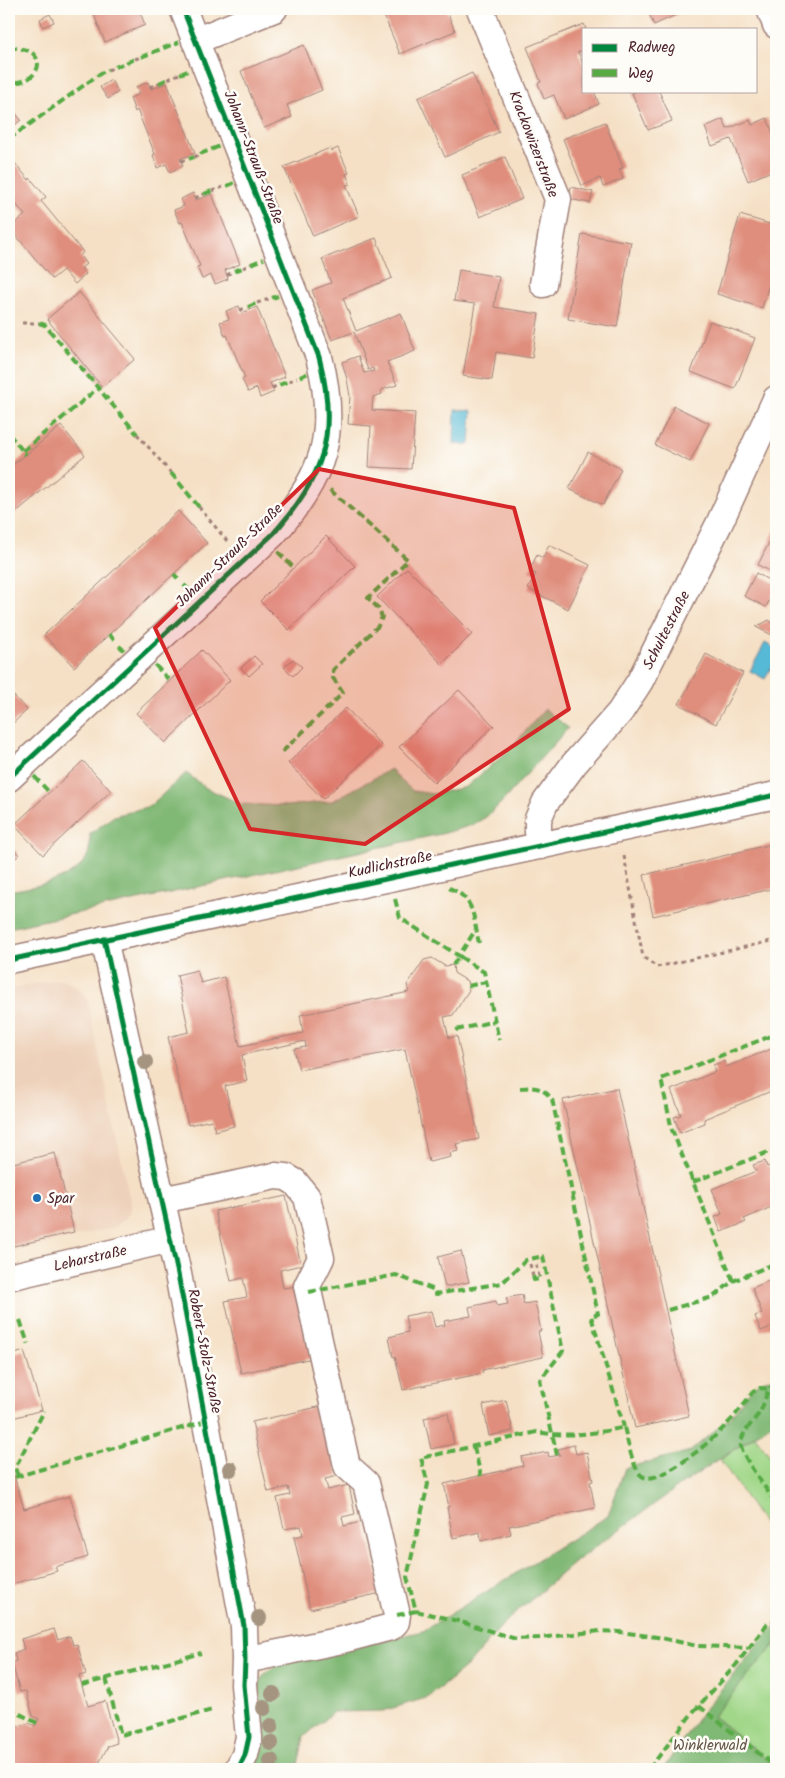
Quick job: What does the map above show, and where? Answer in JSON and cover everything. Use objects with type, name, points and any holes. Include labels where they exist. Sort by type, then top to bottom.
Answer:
[{"type":"street","name":"Johann-Strauß-Straße","points":[[9,778],[273,534],[307,490],[319,464],[326,440],[328,412],[326,384],[319,357],[183,9]]},
{"type":"street","points":[[196,41],[274,9]]},
{"type":"street","name":"Krackowizerstraße","points":[[480,9],[558,199],[543,284]]},
{"type":"street","points":[[770,9],[776,25]]},
{"type":"street","name":"Schultestraße","points":[[541,846],[538,819],[545,803],[574,764],[620,712],[640,681],[720,524],[776,399]]},
{"type":"street","name":"Kudlichstraße","points":[[9,960],[776,795]]},
{"type":"street","name":"Robert-Stolz-Straße","points":[[104,939],[171,1239],[244,1626],[246,1660],[244,1685],[249,1737],[245,1755],[238,1769]]},
{"type":"street","points":[[162,1200],[275,1176],[295,1182],[307,1197],[321,1258],[307,1286],[347,1466],[366,1483],[397,1615],[396,1622],[391,1627],[342,1640],[246,1660]]},
{"type":"street","name":"Leharstraße","points":[[9,1277],[171,1239]]},
{"type":"path","points":[[135,59],[141,57]]},
{"type":"path","points":[[108,70],[115,67]]},
{"type":"path","points":[[168,79],[180,74]]},
{"type":"path","points":[[150,87],[159,83]]},
{"type":"path","points":[[194,157],[200,154]]},
{"type":"path","points":[[181,162],[188,159]]},
{"type":"path","points":[[212,191],[227,186]]},
{"type":"path","points":[[195,198],[204,194]]},
{"type":"path","points":[[243,268],[251,264]]},
{"type":"path","points":[[227,275],[234,271]]},
{"type":"path","points":[[257,303],[272,298]]},
{"type":"path","points":[[240,310],[248,307]]},
{"type":"path","points":[[22,322],[39,323]]},
{"type":"path","points":[[272,388],[279,384]]},
{"type":"path","points":[[137,434],[170,473]]},
{"type":"path","points":[[199,507],[228,542]]},
{"type":"path","points":[[619,828],[643,957],[657,966],[776,940]]},
{"type":"path","points":[[530,1264],[534,1276]]},
{"type":"path","points":[[536,1264],[539,1276]]},
{"type":"highlighted area","points":[[319,469],[514,508],[569,709],[365,844],[250,829],[155,628]]},
{"type":"shaded area","points":[[54,980],[65,981],[74,985],[87,998],[131,1205],[129,1214],[116,1227],[9,1252],[9,989]]},
{"type":"green space","points":[[545,709],[568,728],[502,802],[486,817],[472,825],[445,833],[9,928],[9,891],[54,881],[75,870],[83,863],[88,854],[90,834],[114,816],[150,806],[186,773],[206,788],[241,804],[287,806],[332,801],[391,769],[413,791],[433,794],[466,787],[507,752]]},
{"type":"green space","points":[[776,1376],[776,1421],[682,1484],[576,1561],[504,1623],[468,1665],[429,1697],[383,1711],[333,1712],[304,1737],[297,1769],[251,1769],[260,1750],[265,1729],[259,1689],[260,1682],[263,1675],[269,1670],[283,1663],[423,1631],[608,1516],[625,1468],[691,1451],[730,1417],[749,1392],[760,1382]]},
{"type":"green space","points":[[755,1436],[776,1464],[776,1543],[720,1459]]},
{"type":"green space","name":"Winklerwald","points":[[776,1626],[776,1643],[713,1716],[775,1766],[776,1769],[663,1769],[699,1716],[767,1634]]},
{"type":"green space","points":[[776,1643],[776,1767],[713,1716]]},
{"type":"water","points":[[455,410],[472,411],[470,444],[454,444]]},
{"type":"water","points":[[765,643],[776,649],[776,658],[765,679],[750,671]]},
{"type":"building","points":[[139,9],[145,25],[105,42],[92,10]]},
{"type":"building","points":[[387,9],[446,9],[455,31],[400,54],[382,11]]},
{"type":"building","points":[[647,9],[689,9],[654,25]]},
{"type":"building","points":[[50,14],[54,22],[43,27],[40,19]]},
{"type":"building","points":[[584,24],[586,28],[582,28],[582,51],[578,52],[582,61],[582,92],[594,92],[599,104],[564,119],[554,95],[544,99],[538,83],[541,82],[527,47]]},
{"type":"building","points":[[304,45],[322,90],[287,105],[292,117],[264,128],[241,71]]},
{"type":"building","points":[[472,73],[499,132],[445,157],[418,98]]},
{"type":"building","points":[[111,80],[118,92],[108,99],[100,87]]},
{"type":"building","points":[[148,82],[151,89],[167,83],[195,153],[180,159],[183,166],[170,172],[166,164],[157,168],[153,155],[155,154],[137,110],[135,112],[130,98],[139,94],[136,87]]},
{"type":"building","points":[[659,92],[672,121],[648,130],[632,93]]},
{"type":"building","points":[[9,105],[21,120],[9,130]]},
{"type":"building","points":[[767,118],[776,141],[776,169],[748,181],[731,139],[712,146],[705,127],[723,119],[727,129],[750,120],[752,125]]},
{"type":"building","points":[[605,122],[623,168],[619,169],[623,179],[603,187],[600,178],[582,186],[563,139]]},
{"type":"building","points":[[330,148],[331,151],[338,148],[349,173],[346,174],[350,184],[346,185],[359,216],[313,236],[284,167]]},
{"type":"building","points":[[9,156],[46,197],[41,201],[83,252],[80,256],[86,264],[81,268],[86,274],[75,284],[63,270],[52,279],[10,228],[25,215],[9,196],[12,194],[9,190]]},
{"type":"building","points":[[505,157],[522,199],[480,217],[462,175]]},
{"type":"building","points":[[571,187],[593,192],[590,203],[568,199]]},
{"type":"building","points":[[193,193],[196,200],[212,194],[240,264],[225,270],[228,279],[215,284],[211,275],[202,279],[197,267],[200,266],[182,222],[180,223],[174,210],[184,206],[181,199]]},
{"type":"building","points":[[740,215],[776,226],[776,261],[762,308],[717,294]]},
{"type":"building","points":[[582,234],[631,242],[617,327],[568,319]]},
{"type":"building","points":[[376,238],[392,278],[343,298],[356,331],[401,313],[415,351],[387,362],[397,385],[381,390],[382,394],[373,397],[372,410],[415,413],[411,469],[369,467],[371,426],[348,424],[350,396],[342,362],[358,356],[364,373],[374,371],[373,368],[368,370],[354,332],[332,340],[312,290],[331,283],[322,259]]},
{"type":"building","points":[[459,270],[499,277],[494,307],[539,314],[532,358],[496,352],[492,380],[463,376],[475,304],[454,301]]},
{"type":"building","points":[[79,292],[135,359],[102,387],[47,319]]},
{"type":"building","points":[[239,306],[242,313],[257,307],[285,377],[270,383],[274,392],[260,398],[257,388],[248,392],[242,379],[245,378],[220,322],[229,319],[226,311]]},
{"type":"building","points":[[710,321],[755,338],[735,389],[691,372]]},
{"type":"building","points":[[674,406],[709,423],[690,462],[655,445]]},
{"type":"building","points":[[61,426],[85,455],[9,518],[9,468]]},
{"type":"building","points":[[588,452],[621,469],[603,505],[569,489]]},
{"type":"building","points":[[178,511],[207,543],[74,667],[44,635]]},
{"type":"building","points":[[776,528],[776,574],[758,565]]},
{"type":"building","points":[[326,536],[355,566],[289,630],[260,601]]},
{"type":"building","points":[[549,545],[590,565],[568,609],[528,589],[536,574],[529,571],[537,555],[543,558]]},
{"type":"building","points":[[407,568],[472,634],[442,664],[377,597]]},
{"type":"building","points":[[756,573],[776,584],[776,588],[766,607],[744,596]]},
{"type":"building","points":[[769,620],[776,626],[776,637],[756,627]]},
{"type":"building","points":[[202,650],[230,680],[165,743],[136,713]]},
{"type":"building","points":[[706,654],[743,673],[716,724],[679,704]]},
{"type":"building","points":[[254,656],[262,664],[249,676],[241,668]]},
{"type":"building","points":[[293,659],[302,667],[293,676],[284,667]]},
{"type":"building","points":[[459,690],[494,726],[434,783],[399,747]]},
{"type":"building","points":[[9,691],[27,710],[9,727]]},
{"type":"building","points":[[346,708],[381,745],[323,799],[288,763]]},
{"type":"building","points":[[83,761],[111,791],[43,855],[14,825]]},
{"type":"building","points":[[776,843],[776,888],[653,916],[644,875]]},
{"type":"building","points":[[9,844],[19,855],[9,864]]},
{"type":"building","points":[[432,958],[445,966],[453,965],[454,973],[467,981],[469,990],[453,1015],[444,1017],[449,1038],[457,1036],[479,1139],[456,1144],[458,1151],[450,1153],[451,1157],[429,1162],[405,1049],[299,1070],[294,1049],[306,1047],[305,1041],[242,1055],[247,1081],[225,1086],[234,1126],[215,1131],[212,1120],[188,1125],[168,1037],[189,1032],[177,975],[197,970],[201,983],[224,977],[240,1046],[303,1033],[300,1015],[409,992],[407,985],[424,960]]},
{"type":"building","points":[[776,1047],[776,1089],[704,1119],[705,1123],[680,1133],[674,1117],[681,1115],[671,1090],[715,1072],[713,1065],[724,1061],[726,1067]]},
{"type":"building","points":[[617,1088],[689,1416],[635,1428],[563,1100]]},
{"type":"building","name":"Spar","points":[[55,1153],[74,1232],[9,1247],[9,1164]]},
{"type":"building","points":[[765,1161],[767,1167],[776,1163],[776,1205],[744,1219],[746,1222],[721,1232],[715,1217],[722,1214],[712,1189],[756,1171],[753,1165]]},
{"type":"building","points":[[286,1196],[301,1265],[280,1270],[283,1288],[297,1286],[313,1358],[241,1373],[225,1301],[247,1297],[243,1278],[231,1281],[215,1211]]},
{"type":"building","points":[[461,1251],[469,1282],[445,1287],[438,1257]]},
{"type":"building","points":[[776,1278],[776,1325],[761,1331],[755,1316],[762,1313],[752,1288]]},
{"type":"building","points":[[522,1295],[524,1304],[535,1302],[541,1331],[538,1331],[543,1357],[482,1370],[483,1373],[403,1390],[389,1337],[408,1332],[405,1316],[431,1311],[435,1327],[445,1325],[444,1321],[471,1316],[469,1307],[496,1301],[497,1306],[508,1304],[506,1298]]},
{"type":"building","points":[[24,1351],[42,1410],[9,1419],[9,1356]]},
{"type":"building","points":[[506,1400],[513,1431],[489,1436],[483,1405]]},
{"type":"building","points":[[322,1406],[338,1476],[325,1479],[328,1490],[349,1485],[355,1514],[342,1517],[344,1526],[365,1521],[381,1593],[310,1609],[294,1537],[303,1535],[301,1526],[284,1529],[277,1498],[290,1495],[288,1487],[268,1492],[252,1422]]},
{"type":"building","points":[[448,1413],[454,1444],[431,1449],[424,1418]]},
{"type":"building","points":[[574,1445],[576,1454],[587,1452],[593,1481],[590,1482],[595,1508],[509,1526],[511,1534],[481,1541],[480,1532],[453,1538],[444,1484],[523,1466],[521,1457],[548,1452],[549,1457],[560,1455],[558,1449]]},
{"type":"building","points":[[9,1459],[24,1509],[70,1496],[88,1557],[55,1567],[57,1571],[9,1585]]},
{"type":"building","points":[[54,1629],[58,1640],[70,1636],[73,1645],[77,1644],[86,1674],[79,1676],[88,1706],[105,1701],[117,1743],[108,1746],[96,1769],[9,1769],[9,1729],[29,1723],[35,1726],[39,1719],[33,1716],[26,1691],[20,1692],[12,1663],[16,1661],[14,1653],[24,1649],[21,1639]]},
{"type":"marked path","points":[[141,57],[179,42]]},
{"type":"marked path","points":[[9,48],[23,49],[32,53],[37,59],[38,66],[29,78],[20,82],[9,82]]},
{"type":"marked path","points":[[115,67],[135,59]]},
{"type":"marked path","points":[[9,139],[101,73],[108,70]]},
{"type":"marked path","points":[[180,74],[190,70]]},
{"type":"marked path","points":[[159,83],[168,79]]},
{"type":"marked path","points":[[200,154],[220,146]]},
{"type":"marked path","points":[[189,159],[194,157]]},
{"type":"marked path","points":[[227,186],[234,183]]},
{"type":"marked path","points":[[204,194],[212,191]]},
{"type":"marked path","points":[[251,264],[264,259]]},
{"type":"marked path","points":[[234,271],[243,268]]},
{"type":"marked path","points":[[272,298],[278,296]]},
{"type":"marked path","points":[[248,307],[257,303]]},
{"type":"marked path","points":[[39,323],[45,325],[137,434]]},
{"type":"marked path","points":[[300,377],[308,373]]},
{"type":"marked path","points":[[279,385],[289,381]]},
{"type":"marked path","points":[[23,451],[98,388]]},
{"type":"marked path","points":[[9,434],[26,455]]},
{"type":"marked path","points":[[171,473],[199,507]]},
{"type":"marked path","points":[[282,752],[343,693],[333,678],[333,670],[378,626],[382,617],[378,608],[368,598],[408,560],[328,488]]},
{"type":"marked path","points":[[278,552],[294,568]]},
{"type":"marked path","points":[[174,574],[178,579]]},
{"type":"marked path","points":[[184,585],[189,590]]},
{"type":"marked path","points":[[109,634],[114,640]]},
{"type":"marked path","points":[[119,646],[124,650]]},
{"type":"marked path","points":[[155,665],[170,681]]},
{"type":"marked path","points":[[34,776],[49,792]]},
{"type":"marked path","points":[[449,888],[458,892],[469,903],[479,943]]},
{"type":"marked path","points":[[395,899],[400,918],[459,956],[476,929]]},
{"type":"marked path","points":[[453,965],[459,956],[484,972],[499,1040]]},
{"type":"marked path","points":[[468,986],[486,982]]},
{"type":"marked path","points":[[456,1030],[495,1021]]},
{"type":"marked path","points":[[733,1281],[672,1130],[661,1079],[776,1034]]},
{"type":"marked path","points":[[520,1088],[538,1088],[552,1099],[598,1314],[591,1316],[624,1427]]},
{"type":"marked path","points":[[693,1182],[776,1149]]},
{"type":"marked path","points":[[309,1292],[396,1275],[435,1290],[436,1294],[502,1283],[526,1260],[543,1256],[563,1351],[540,1380],[557,1455]]},
{"type":"marked path","points":[[668,1310],[713,1297],[733,1281],[776,1263]]},
{"type":"marked path","points":[[533,1276],[534,1280],[540,1279],[539,1276]]},
{"type":"marked path","points":[[20,1320],[28,1344]]},
{"type":"marked path","points":[[776,1383],[770,1389],[760,1412],[747,1429],[741,1441],[741,1446],[748,1463],[776,1503]]},
{"type":"marked path","points":[[397,1615],[416,1611],[407,1577],[428,1484],[421,1458],[537,1432],[581,1434],[624,1427],[639,1473],[650,1478],[674,1468],[701,1448],[723,1429],[753,1392],[760,1388],[769,1389]]},
{"type":"marked path","points":[[18,1476],[15,1468],[44,1411]]},
{"type":"marked path","points":[[15,1477],[206,1421]]},
{"type":"marked path","points":[[474,1447],[481,1476]]},
{"type":"marked path","points":[[416,1611],[458,1621],[516,1639],[600,1631],[657,1637],[697,1646],[748,1648]]},
{"type":"marked path","points":[[649,1769],[694,1711],[736,1665],[767,1624],[776,1620]]},
{"type":"marked path","points":[[82,1685],[201,1653]]},
{"type":"marked path","points":[[106,1678],[121,1735],[212,1710]]},
{"type":"marked path","points":[[699,1706],[776,1767]]},
{"type":"marked path","points":[[9,1708],[37,1723]]},
{"type":"cycle path","points":[[9,778],[273,534],[305,493],[323,453],[327,432],[327,409],[325,384],[319,357],[183,9]]},
{"type":"cycle path","points":[[9,960],[776,795]]},
{"type":"cycle path","points":[[104,939],[178,1274],[244,1626],[244,1685],[249,1737],[245,1755],[238,1769]]},
{"type":"place","name":"Spar","points":[[37,1198]]}]
